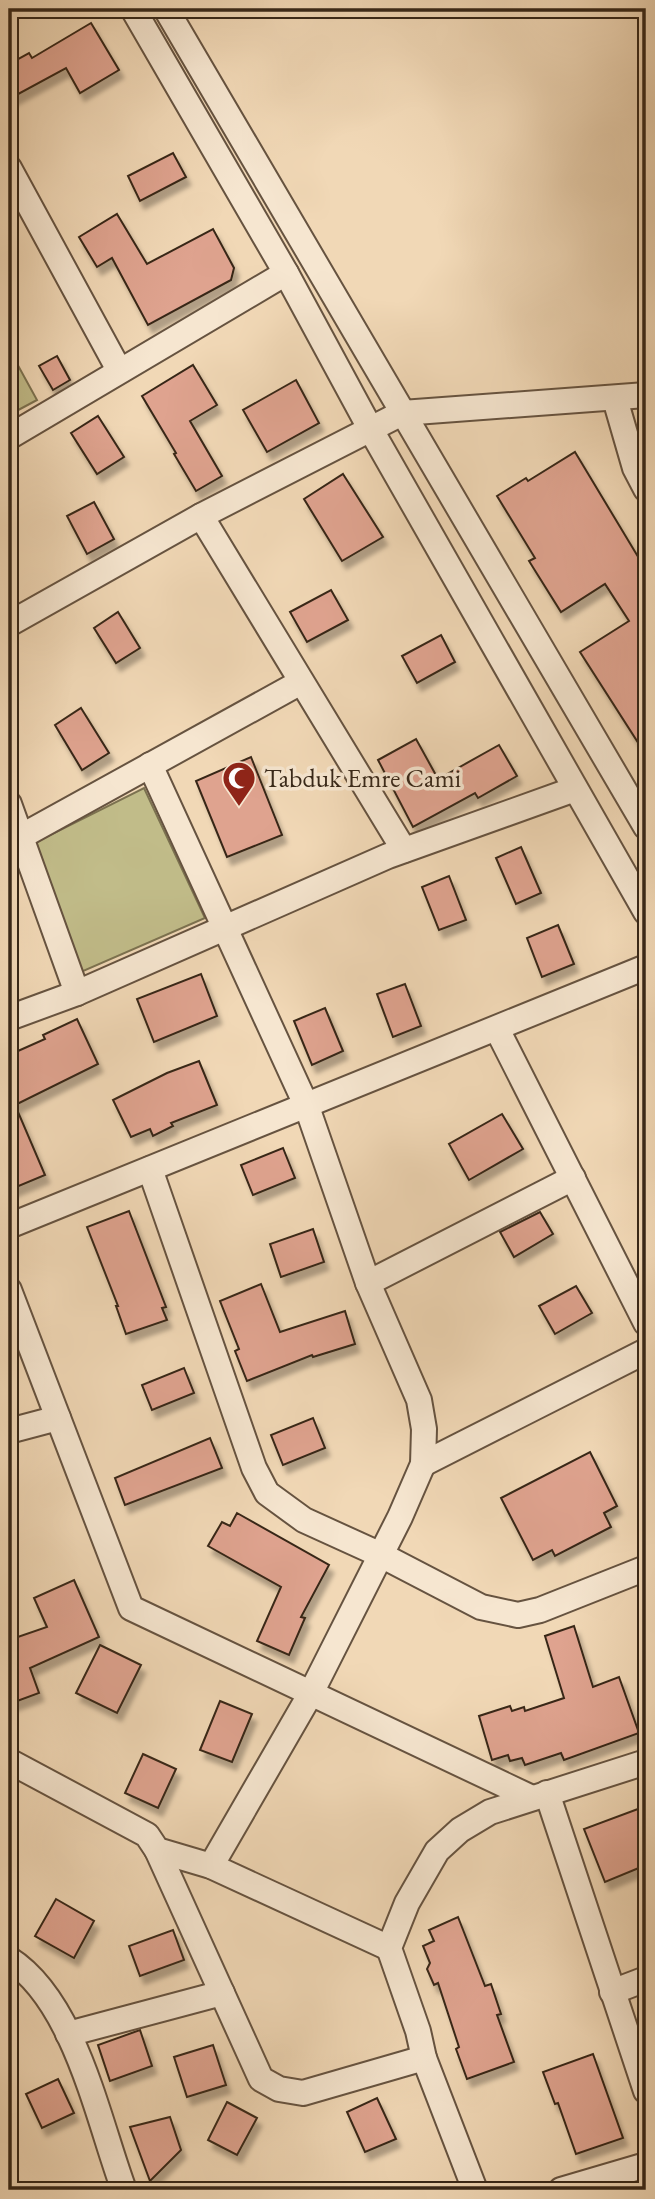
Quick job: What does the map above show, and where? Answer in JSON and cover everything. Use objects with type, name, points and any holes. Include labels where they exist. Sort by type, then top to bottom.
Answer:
[{"type":"street","points":[[133,9],[286,273],[371,430],[646,912]]},
{"type":"street","points":[[166,9],[646,827]]},
{"type":"street","points":[[9,168],[119,370]]},
{"type":"street","points":[[9,437],[286,273]]},
{"type":"street","points":[[9,624],[201,516],[402,414],[646,395]]},
{"type":"street","points":[[615,399],[635,468],[646,489]]},
{"type":"street","points":[[201,516],[404,850]]},
{"type":"street","points":[[22,836],[301,682]]},
{"type":"street","points":[[150,765],[307,1107],[368,1283],[419,1400],[424,1429],[423,1464],[382,1555],[310,1693],[211,1866]]},
{"type":"street","points":[[9,1018],[77,993],[404,850],[575,789]]},
{"type":"street","points":[[9,804],[77,993]]},
{"type":"street","points":[[9,1226],[646,967]]},
{"type":"street","points":[[497,1029],[646,1323]]},
{"type":"street","points":[[150,1169],[254,1468],[267,1493],[304,1520],[382,1555],[481,1607],[518,1615],[646,1568]]},
{"type":"street","points":[[368,1283],[573,1178]]},
{"type":"street","points":[[9,1290],[131,1608],[310,1693],[539,1796],[646,2091]]},
{"type":"street","points":[[423,1464],[646,1351]]},
{"type":"street","points":[[9,1431],[58,1418]]},
{"type":"street","points":[[9,1762],[147,1835],[157,1850],[261,2079],[279,2089],[303,2093],[424,2058]]},
{"type":"street","points":[[475,2190],[424,2058],[418,2031],[389,1948],[407,1903],[437,1852],[460,1830],[490,1812],[646,1762]]},
{"type":"street","points":[[157,1850],[211,1866],[389,1948]]},
{"type":"street","points":[[9,1959],[40,1987],[68,2034],[124,2190]]},
{"type":"street","points":[[612,1992],[646,1979]]},
{"type":"street","points":[[68,2034],[222,1993]]},
{"type":"street","points":[[561,2190],[646,2165]]},
{"type":"shaded area","points":[[9,349],[37,400],[9,415]]},
{"type":"shaded area","points":[[144,788],[205,918],[81,972],[36,842]]},
{"type":"building","points":[[91,23],[119,70],[80,93],[66,68],[9,99],[9,64],[29,53],[32,58]]},
{"type":"building","points":[[173,153],[186,177],[140,201],[128,176]]},
{"type":"building","points":[[117,214],[147,264],[213,229],[234,268],[231,280],[148,325],[112,258],[97,267],[79,237]]},
{"type":"building","points":[[57,356],[70,380],[53,390],[39,366]]},
{"type":"building","points":[[193,365],[217,405],[190,421],[222,476],[196,491],[142,396]]},
{"type":"building","points":[[296,380],[319,423],[267,452],[243,410]]},
{"type":"building","points":[[98,416],[124,457],[97,474],[71,433]]},
{"type":"building","points":[[575,452],[646,570],[646,755],[580,652],[629,621],[605,584],[561,612],[529,561],[535,558],[497,496],[526,478],[528,481]]},
{"type":"building","points":[[343,474],[383,537],[342,561],[304,499]]},
{"type":"building","points":[[94,502],[114,539],[87,554],[67,516]]},
{"type":"building","points":[[331,590],[348,620],[307,642],[290,612]]},
{"type":"building","points":[[118,612],[140,648],[116,663],[94,628]]},
{"type":"building","points":[[441,635],[455,662],[417,683],[402,656]]},
{"type":"building","points":[[81,708],[109,753],[82,770],[55,725]]},
{"type":"building","points":[[416,739],[437,777],[439,775],[440,778],[499,745],[517,776],[478,798],[475,793],[413,827],[378,760]]},
{"type":"building","name":"Tabduk Emre Cami","points":[[251,757],[282,835],[227,857],[196,781]]},
{"type":"building","points":[[521,847],[541,893],[516,904],[496,858]]},
{"type":"building","points":[[449,876],[466,920],[439,930],[422,887]]},
{"type":"building","points":[[558,925],[574,964],[542,977],[527,938]]},
{"type":"building","points":[[201,974],[217,1016],[154,1042],[137,999]]},
{"type":"building","points":[[405,984],[421,1026],[393,1037],[377,994]]},
{"type":"building","points":[[325,1008],[343,1051],[312,1065],[294,1021]]},
{"type":"building","points":[[77,1019],[98,1064],[15,1105],[45,1175],[9,1190],[9,1055],[45,1039],[43,1035]]},
{"type":"building","points":[[199,1061],[217,1105],[171,1123],[173,1126],[153,1136],[150,1129],[131,1137],[113,1100],[167,1073]]},
{"type":"building","points":[[502,1114],[523,1149],[469,1180],[449,1144]]},
{"type":"building","points":[[283,1148],[295,1178],[253,1195],[241,1165]]},
{"type":"building","points":[[129,1211],[166,1307],[162,1308],[167,1320],[126,1334],[87,1227]]},
{"type":"building","points":[[540,1212],[553,1234],[514,1257],[500,1232]]},
{"type":"building","points":[[313,1229],[324,1262],[281,1277],[270,1244]]},
{"type":"building","points":[[261,1284],[280,1332],[345,1311],[355,1344],[313,1357],[312,1355],[247,1381],[235,1351],[239,1349],[220,1301]]},
{"type":"building","points":[[576,1286],[592,1313],[555,1334],[539,1306]]},
{"type":"building","points":[[184,1368],[194,1393],[152,1410],[142,1385]]},
{"type":"building","points":[[313,1418],[325,1448],[283,1465],[271,1435]]},
{"type":"building","points":[[210,1438],[222,1468],[125,1505],[115,1478]]},
{"type":"building","points":[[590,1452],[617,1506],[604,1513],[611,1527],[555,1556],[552,1550],[533,1560],[501,1498]]},
{"type":"building","points":[[237,1513],[329,1565],[301,1617],[305,1618],[289,1655],[257,1641],[281,1587],[208,1546],[222,1522],[230,1526]]},
{"type":"building","points":[[74,1580],[99,1637],[30,1668],[39,1693],[9,1704],[9,1640],[47,1627],[34,1598]]},
{"type":"building","points":[[574,1626],[593,1687],[619,1677],[639,1733],[564,1760],[561,1753],[525,1765],[522,1758],[510,1761],[508,1755],[492,1760],[479,1716],[510,1706],[512,1711],[524,1707],[525,1711],[564,1698],[545,1636]]},
{"type":"building","points":[[100,1645],[141,1665],[117,1713],[76,1693]]},
{"type":"building","points":[[220,1701],[252,1714],[232,1762],[200,1750]]},
{"type":"building","points":[[143,1754],[176,1769],[158,1808],[125,1793]]},
{"type":"building","points":[[646,1806],[646,1865],[605,1882],[584,1829]]},
{"type":"building","points":[[56,1899],[94,1921],[74,1958],[35,1936]]},
{"type":"building","points":[[458,1917],[485,1986],[491,1984],[501,2014],[497,2015],[514,2062],[467,2079],[438,1983],[434,1985],[427,1969],[430,1963],[423,1946],[434,1941],[429,1930]]},
{"type":"building","points":[[173,1930],[184,1960],[140,1976],[129,1946]]},
{"type":"building","points":[[140,2030],[152,2066],[110,2081],[98,2045]]},
{"type":"building","points":[[213,2045],[226,2085],[187,2097],[174,2057]]},
{"type":"building","points":[[593,2054],[623,2138],[576,2154],[558,2103],[555,2104],[543,2072]]},
{"type":"building","points":[[58,2079],[74,2113],[42,2128],[26,2094]]},
{"type":"building","points":[[377,2098],[396,2139],[365,2152],[347,2112]]},
{"type":"building","points":[[227,2102],[257,2118],[237,2155],[208,2140]]},
{"type":"building","points":[[170,2117],[181,2150],[150,2181],[130,2127]]},
{"type":"place","name":"Tabduk Emre Cami","points":[[239,808]]}]
